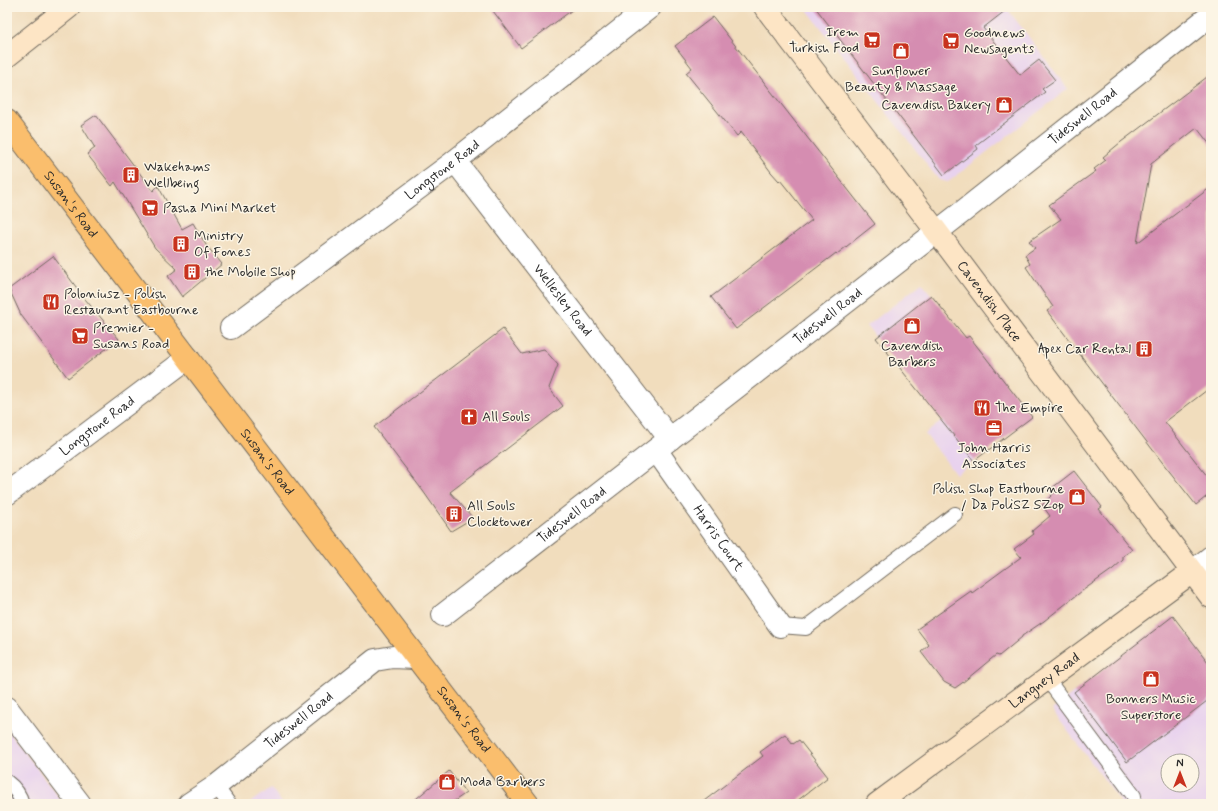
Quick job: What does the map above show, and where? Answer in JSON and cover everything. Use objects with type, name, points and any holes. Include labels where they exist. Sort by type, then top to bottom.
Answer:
[{"type":"main road","name":"Susan's Road","points":[[7,120],[528,804]]},
{"type":"street","points":[[7,56],[69,7]]},
{"type":"street","name":"Longstone Road","points":[[231,328],[455,161],[650,7]]},
{"type":"street","name":"Cavendish Place","points":[[765,7],[937,232],[1211,597]]},
{"type":"street","name":"Tideswell Road","points":[[443,615],[937,232],[1211,15]]},
{"type":"street","name":"Wellesley Road","points":[[455,161],[663,445]]},
{"type":"street","name":"Longstone Road","points":[[7,494],[188,358]]},
{"type":"street","name":"Harris Court","points":[[663,445],[780,626]]},
{"type":"street","name":"Langney Road","points":[[877,804],[1211,557]]},
{"type":"street","name":"Tideswell Road","points":[[189,804],[216,786],[375,660],[393,657],[416,658]]},
{"type":"street","points":[[7,708],[80,804]]},
{"type":"lane","points":[[780,626],[806,628],[955,514]]},
{"type":"lane","points":[[1047,679],[1134,796]]},
{"type":"lane","points":[[7,782],[20,796],[22,804]]},
{"type":"lane","points":[[216,786],[229,804]]},
{"type":"lane","points":[[7,787],[12,790],[22,804]]},
{"type":"shaded area","points":[[805,7],[1006,7],[1068,89],[948,182],[939,180]]},
{"type":"shaded area","name":"Cavendish Barbers","points":[[922,283],[947,315],[892,358],[867,326]]},
{"type":"shaded area","points":[[1000,377],[1032,417],[956,474],[925,434]]},
{"type":"shaded area","points":[[1173,616],[1211,666],[1211,804],[1118,804],[1121,802],[1052,710]]},
{"type":"shaded area","points":[[7,729],[64,804],[7,804]]},
{"type":"shaded area","points":[[271,788],[283,804],[248,804]]},
{"type":"building","points":[[490,7],[576,7],[521,48]]},
{"type":"building","points":[[815,7],[1010,7],[983,28],[1020,75],[1039,60],[1055,80],[1042,89],[1045,92],[976,145],[978,149],[944,175]]},
{"type":"building","points":[[713,17],[875,224],[736,329],[711,297],[812,220],[780,180],[779,181],[771,172],[741,132],[737,136],[686,73],[692,68],[675,46]]},
{"type":"building","points":[[1211,74],[1211,146],[1197,128],[1151,164],[1137,243],[1211,187],[1211,387],[1165,422],[1211,481],[1211,493],[1196,505],[1047,311],[1053,307],[1026,267],[1030,264],[1025,255],[1035,248],[1029,241],[1061,219],[1049,205],[1096,171],[1094,169],[1106,160],[1103,157],[1121,142]]},
{"type":"building","points":[[96,115],[153,191],[158,186],[182,229],[193,223],[206,245],[222,264],[182,297],[168,276],[177,269],[155,248],[115,182],[112,186],[87,154],[95,148],[81,125]]},
{"type":"building","points":[[53,256],[85,299],[119,339],[68,378],[21,315],[9,289]]},
{"type":"building","points":[[931,295],[966,338],[969,336],[1032,417],[974,461],[876,338]]},
{"type":"building","name":"All Souls","points":[[503,329],[522,354],[544,349],[558,365],[549,388],[563,406],[450,492],[473,518],[451,531],[423,491],[374,427]]},
{"type":"building","points":[[1074,471],[1102,507],[1099,509],[1132,550],[1123,556],[1123,560],[1113,569],[1022,636],[999,656],[996,655],[955,688],[944,682],[921,652],[929,645],[917,629],[971,591],[972,593],[1021,557],[1014,549],[1034,534],[1032,531],[1050,516],[1042,505],[1055,492],[1052,488]]},
{"type":"building","name":"Bonners Music Superstore","points":[[1173,616],[1211,666],[1211,698],[1127,762],[1074,692]]},
{"type":"building","points":[[785,734],[793,744],[799,740],[828,777],[793,804],[700,804],[763,756],[760,752]]},
{"type":"building","name":"Moda Barbers","points":[[449,771],[466,793],[450,804],[410,804]]},
{"type":"place","name":"Irem Turkish Food","points":[[872,40]]},
{"type":"place","name":"Goodnews Newsagents","points":[[951,41]]},
{"type":"place","name":"Sunflower Beauty & Massage","points":[[901,51]]},
{"type":"place","name":"Cavendish Bakery","points":[[1004,105]]},
{"type":"place","name":"Wakehams Wellbeing","points":[[131,175]]},
{"type":"place","name":"Pasha Mini Market","points":[[150,208]]},
{"type":"place","name":"Ministry Of Fones","points":[[181,244]]},
{"type":"place","name":"the Mobile Shop","points":[[192,272]]},
{"type":"place","name":"Poloniusz - Polish Restaurant Eastbourne","points":[[51,302]]},
{"type":"place","name":"Cavendish Barbers","points":[[912,326]]},
{"type":"place","name":"Premier - Susans Road","points":[[80,336]]},
{"type":"place","name":"Apex Car Rental","points":[[1144,349]]},
{"type":"place","name":"The Empire","points":[[982,408]]},
{"type":"place","name":"All Souls","points":[[469,417]]},
{"type":"place","name":"John Harris Associates","points":[[994,428]]},
{"type":"place","name":"Polish Shop Eastbourne / Da PoliSZ SZop","points":[[1077,497]]},
{"type":"place","name":"All Souls Clocktower","points":[[454,514]]},
{"type":"place","name":"Bonners Music Superstore","points":[[1151,679]]},
{"type":"place","name":"Moda Barbers","points":[[447,782]]}]
